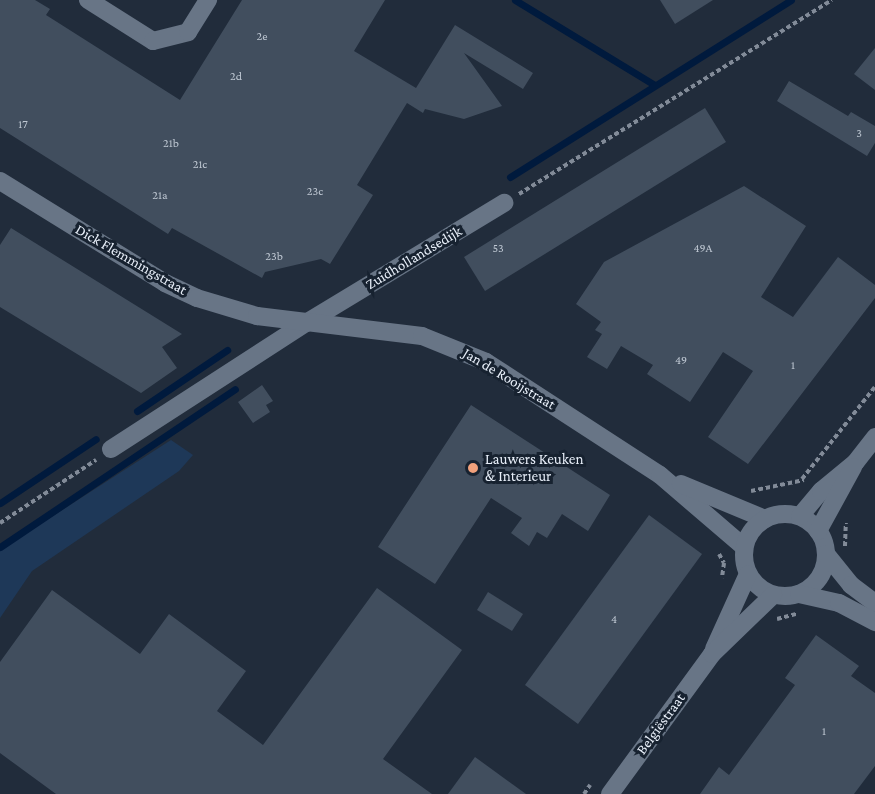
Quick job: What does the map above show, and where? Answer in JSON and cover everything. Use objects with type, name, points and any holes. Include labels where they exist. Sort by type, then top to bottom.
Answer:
[{"type":"street","points":[[88,0],[153,41],[188,32],[208,0]]},
{"type":"street","name":"Dick Flemmingstraat","points":[[0,181],[165,283],[197,298],[257,316],[306,323]]},
{"type":"street","name":"Zuidhollandsedijk","points":[[111,449],[306,323],[504,203]]},
{"type":"street","name":"Jan de Rooijstraat","points":[[306,323],[422,336],[455,347],[486,362],[660,475],[744,547]]},
{"type":"street","points":[[818,531],[855,463],[875,437]]},
{"type":"street","points":[[800,516],[821,491],[855,463]]},
{"type":"street","name":"Jan de Rooijstraat","points":[[660,475],[765,519]]},
{"type":"street","points":[[875,603],[851,585],[826,554],[818,531],[800,516],[776,514],[765,519],[749,533],[744,547],[748,574],[761,589],[773,595],[799,594],[839,603],[875,622]]},
{"type":"street","points":[[799,594],[819,578],[826,554]]},
{"type":"street","name":"Belgiëstraat","points":[[712,654],[748,574]]},
{"type":"street","name":"Belgiëstraat","points":[[610,794],[712,654],[773,595]]},
{"type":"path","points":[[504,203],[832,0]]},
{"type":"path","points":[[747,492],[802,478],[875,387]]},
{"type":"path","points":[[0,523],[111,449]]},
{"type":"path","points":[[716,548],[724,563],[722,583]]},
{"type":"shaded area","points":[[171,440],[193,455],[179,471],[32,571],[0,618],[0,550]]},
{"type":"building","points":[[0,0],[35,0],[50,9],[46,15],[180,100],[242,0],[385,0],[354,51],[416,88],[455,25],[533,73],[523,89],[464,53],[502,106],[464,119],[425,109],[423,113],[407,103],[357,185],[373,195],[330,264],[321,259],[265,272],[262,278],[172,228],[168,234],[0,128]]},
{"type":"building","points":[[660,0],[713,0],[675,24]]},
{"type":"building","points":[[875,48],[875,90],[854,74]]},
{"type":"building","points":[[789,81],[848,116],[851,112],[875,126],[875,143],[867,156],[777,101]]},
{"type":"building","points":[[705,108],[726,142],[485,291],[464,257]]},
{"type":"building","points":[[744,186],[806,226],[761,297],[793,317],[838,257],[875,285],[875,298],[748,464],[708,437],[753,371],[723,352],[690,402],[647,374],[653,365],[621,346],[607,369],[587,357],[602,334],[595,330],[601,322],[576,304],[604,262]]},
{"type":"building","points":[[11,228],[182,334],[162,347],[177,368],[141,393],[0,307],[0,245]]},
{"type":"building","points":[[262,385],[273,401],[266,405],[270,412],[253,423],[238,402]]},
{"type":"building","points":[[471,405],[610,495],[588,531],[562,514],[547,538],[537,532],[529,546],[511,533],[522,518],[491,498],[435,584],[378,547]]},
{"type":"building","points":[[649,515],[702,554],[578,724],[525,685]]},
{"type":"building","points":[[377,588],[462,650],[383,759],[432,794],[56,794],[0,753],[0,662],[52,590],[140,654],[169,614],[246,671],[217,711],[263,745]]},
{"type":"building","points":[[488,592],[523,614],[512,631],[477,610]]},
{"type":"building","points":[[816,635],[859,666],[851,676],[875,693],[875,766],[854,794],[700,794],[719,767],[729,775],[795,685],[785,678]]},
{"type":"building","points":[[475,757],[526,794],[448,794]]},
{"type":"waterway","points":[[515,0],[653,84]]},
{"type":"waterway","points":[[510,177],[791,0]]},
{"type":"waterway","points":[[137,411],[227,350]]},
{"type":"waterway","points":[[0,547],[235,389]]},
{"type":"waterway","points":[[0,503],[96,439]]},
{"type":"place","name":"Lauwers Keuken & Interieur","points":[[473,468]]}]
